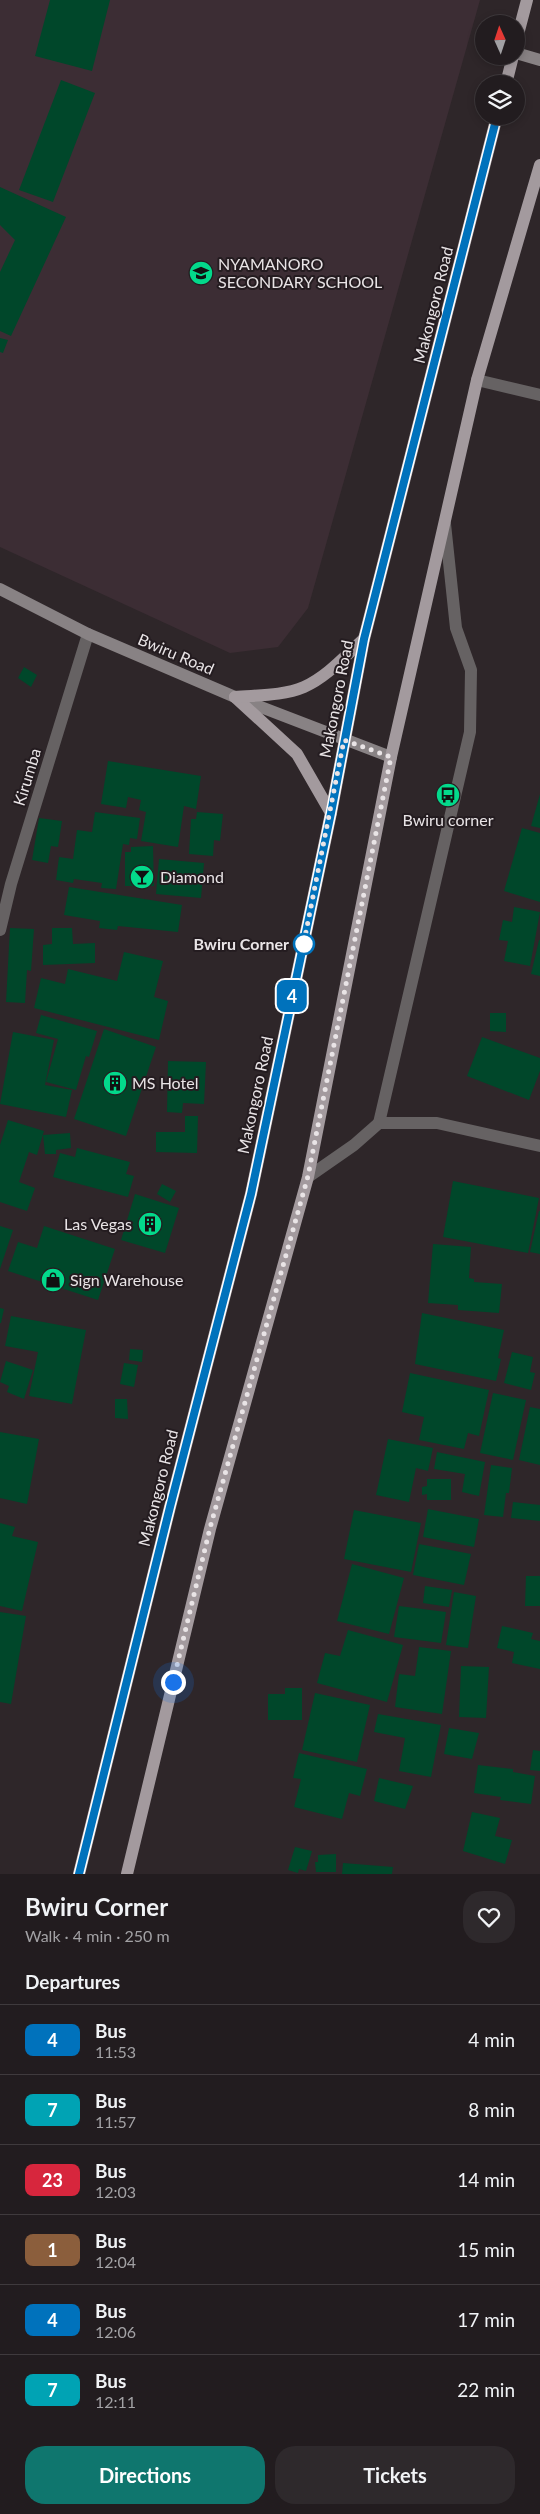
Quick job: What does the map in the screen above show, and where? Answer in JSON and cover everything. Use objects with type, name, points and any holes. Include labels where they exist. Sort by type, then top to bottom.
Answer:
[{"type":"main road","points":[[523,15],[527,0]]},
{"type":"main road","points":[[525,55],[540,60]]},
{"type":"main road","name":"Makongoro Road","points":[[79,1874],[170,1507],[251,1194],[331,813],[364,639],[495,125]]},
{"type":"main road","points":[[127,1874],[210,1528],[308,1176],[391,757],[477,380],[540,165]]},
{"type":"main road","name":"Bwiru Road","points":[[0,588],[88,634],[235,697],[391,757]]},
{"type":"main road","points":[[235,697],[279,693],[304,687],[330,670],[364,639]]},
{"type":"main road","points":[[235,697],[297,754],[331,813]]},
{"type":"street","points":[[477,380],[540,395]]},
{"type":"street","points":[[308,1176],[354,1145],[379,1123],[470,732],[471,670],[456,628],[445,520]]},
{"type":"street","name":"Kirumba","points":[[0,930],[11,884],[88,634]]},
{"type":"street","points":[[379,1123],[437,1123],[540,1146]]},
{"type":"shaded area","name":"NYAMANORO SECONDARY SCHOOL","points":[[0,0],[480,0],[308,608],[278,647],[230,653],[0,547]]},
{"type":"building","points":[[50,0],[110,0],[92,71],[35,56]]},
{"type":"building","points":[[61,80],[95,93],[53,202],[19,190]]},
{"type":"building","points":[[0,187],[66,217],[11,336],[0,331],[0,272],[15,240],[0,225]]},
{"type":"building","points":[[0,338],[8,340],[3,353],[0,352]]},
{"type":"building","points":[[24,667],[37,675],[31,687],[18,678]]},
{"type":"building","points":[[108,761],[201,776],[196,809],[184,806],[178,847],[141,841],[146,812],[139,810],[141,800],[128,797],[126,808],[101,804]]},
{"type":"building","points":[[540,794],[540,828],[531,826]]},
{"type":"building","points":[[95,812],[140,818],[137,839],[130,838],[129,845],[123,844],[116,889],[101,888],[102,883],[74,879],[73,883],[56,880],[59,857],[73,859],[77,830],[92,832]]},
{"type":"building","points":[[197,812],[223,814],[220,841],[214,840],[213,856],[189,854],[191,819],[196,819]]},
{"type":"building","points":[[39,818],[62,821],[58,847],[51,846],[48,863],[32,860]]},
{"type":"building","points":[[522,828],[540,833],[540,902],[504,891]]},
{"type":"building","points":[[153,846],[154,886],[125,886],[125,852],[131,852],[131,847]]},
{"type":"building","points":[[159,859],[204,863],[201,898],[156,894]]},
{"type":"building","points":[[69,887],[182,905],[178,932],[118,926],[117,930],[99,928],[100,921],[64,915]]},
{"type":"building","points":[[514,907],[540,912],[530,966],[504,961],[508,941],[499,940],[503,920],[512,922]]},
{"type":"building","points":[[10,928],[34,929],[31,971],[27,970],[25,1003],[6,1002]]},
{"type":"building","points":[[52,928],[72,928],[73,944],[95,943],[95,963],[43,965],[43,945],[52,944]]},
{"type":"building","points":[[540,940],[540,976],[531,974]]},
{"type":"building","points":[[124,952],[163,961],[154,997],[168,1001],[159,1040],[34,1008],[41,978],[65,984],[68,969],[117,981]]},
{"type":"building","points":[[490,1013],[506,1013],[506,1032],[490,1031]]},
{"type":"building","points":[[41,1015],[97,1031],[89,1057],[86,1056],[76,1090],[46,1082],[58,1039],[36,1033]]},
{"type":"building","name":"MS Hotel","points":[[104,1029],[156,1047],[126,1136],[74,1119]]},
{"type":"building","points":[[13,1032],[54,1040],[45,1085],[72,1090],[66,1117],[0,1104]]},
{"type":"building","points":[[482,1037],[540,1058],[540,1071],[529,1100],[467,1076]]},
{"type":"building","points":[[168,1061],[206,1062],[204,1104],[183,1103],[182,1113],[167,1112]]},
{"type":"building","points":[[185,1116],[198,1116],[197,1153],[156,1152],[156,1132],[185,1132]]},
{"type":"building","points":[[8,1120],[44,1131],[37,1155],[29,1152],[19,1182],[35,1188],[27,1211],[0,1202],[0,1145]]},
{"type":"building","points":[[70,1133],[71,1148],[56,1150],[56,1154],[45,1154],[43,1135]]},
{"type":"building","points":[[77,1148],[130,1162],[126,1174],[134,1176],[128,1197],[53,1177],[60,1153],[75,1157]]},
{"type":"building","points":[[453,1181],[539,1198],[528,1253],[443,1237]]},
{"type":"building","points":[[162,1184],[176,1191],[170,1202],[157,1194]]},
{"type":"building","name":"Las Vegas","points":[[135,1194],[179,1208],[165,1253],[121,1240]]},
{"type":"building","points":[[540,1211],[540,1254],[530,1252]]},
{"type":"building","points":[[0,1226],[13,1230],[0,1269]]},
{"type":"building","points":[[44,1226],[115,1249],[98,1300],[8,1271],[18,1242],[37,1248]]},
{"type":"building","points":[[433,1244],[471,1247],[469,1278],[474,1279],[474,1282],[502,1284],[499,1313],[458,1310],[458,1305],[428,1303]]},
{"type":"building","points":[[0,1308],[4,1309],[1,1323],[0,1323]]},
{"type":"building","points":[[422,1313],[504,1330],[498,1358],[501,1359],[496,1381],[415,1364]]},
{"type":"building","points":[[11,1316],[86,1330],[72,1404],[29,1396],[38,1352],[5,1346]]},
{"type":"building","points":[[130,1349],[143,1350],[142,1362],[129,1360]]},
{"type":"building","points":[[512,1352],[533,1357],[530,1372],[535,1373],[531,1390],[504,1383]]},
{"type":"building","points":[[6,1361],[33,1370],[24,1399],[7,1392],[9,1386],[0,1382]]},
{"type":"building","points":[[124,1363],[138,1365],[134,1387],[120,1384]]},
{"type":"building","points":[[410,1373],[489,1390],[479,1436],[468,1433],[464,1449],[419,1440],[424,1417],[402,1412]]},
{"type":"building","points":[[493,1393],[526,1400],[513,1460],[480,1453]]},
{"type":"building","points":[[115,1399],[127,1399],[128,1419],[115,1418]]},
{"type":"building","points":[[530,1407],[540,1409],[540,1465],[519,1460]]},
{"type":"building","points":[[0,1432],[39,1439],[27,1504],[0,1498]]},
{"type":"building","points":[[388,1439],[433,1448],[428,1471],[416,1468],[409,1502],[376,1495]]},
{"type":"building","points":[[437,1452],[485,1462],[479,1496],[462,1492],[465,1474],[434,1469]]},
{"type":"building","points":[[491,1465],[512,1468],[509,1493],[506,1493],[503,1517],[484,1515]]},
{"type":"building","points":[[427,1479],[451,1479],[451,1500],[427,1500],[427,1494],[422,1495],[422,1487],[427,1486]]},
{"type":"building","points":[[513,1502],[540,1505],[540,1521],[511,1518]]},
{"type":"building","points":[[428,1509],[479,1519],[474,1547],[423,1537]]},
{"type":"building","points":[[354,1510],[421,1523],[411,1572],[344,1559]]},
{"type":"building","points":[[0,1523],[15,1527],[12,1536],[38,1542],[22,1611],[0,1606]]},
{"type":"building","points":[[419,1544],[471,1554],[464,1585],[413,1575]]},
{"type":"building","points":[[352,1564],[404,1578],[389,1634],[337,1621]]},
{"type":"building","points":[[526,1576],[540,1576],[540,1606],[525,1606]]},
{"type":"building","points":[[425,1586],[452,1590],[449,1607],[423,1603]]},
{"type":"building","points":[[454,1592],[476,1596],[468,1648],[446,1645]]},
{"type":"building","points":[[399,1606],[446,1612],[441,1643],[394,1637]]},
{"type":"building","points":[[0,1612],[26,1616],[11,1704],[0,1702]]},
{"type":"building","points":[[502,1626],[533,1633],[531,1639],[540,1641],[540,1669],[512,1663],[514,1652],[497,1648]]},
{"type":"building","points":[[348,1630],[403,1645],[387,1702],[317,1683],[325,1653],[340,1656]]},
{"type":"building","points":[[419,1647],[451,1651],[442,1714],[395,1707],[399,1674],[415,1676]]},
{"type":"building","points":[[461,1666],[489,1667],[486,1718],[459,1717]]},
{"type":"building","points":[[285,1688],[302,1688],[302,1720],[268,1720],[268,1694],[285,1694]]},
{"type":"building","points":[[315,1693],[370,1705],[357,1762],[302,1750]]},
{"type":"building","points":[[378,1714],[441,1725],[431,1777],[399,1771],[405,1738],[374,1732]]},
{"type":"building","points":[[449,1728],[479,1733],[472,1759],[444,1754]]},
{"type":"building","points":[[533,1750],[540,1751],[540,1771],[530,1770]]},
{"type":"building","points":[[299,1753],[367,1769],[360,1796],[349,1793],[342,1819],[294,1807],[301,1779],[293,1778]]},
{"type":"building","points":[[478,1765],[513,1769],[513,1772],[535,1776],[531,1804],[500,1800],[501,1797],[474,1793]]},
{"type":"building","points":[[379,1778],[413,1786],[405,1809],[374,1801]]},
{"type":"building","points":[[472,1812],[500,1818],[495,1836],[512,1840],[505,1864],[463,1851]]},
{"type":"building","points":[[295,1847],[312,1851],[306,1871],[299,1869],[298,1873],[288,1870]]},
{"type":"building","points":[[336,1854],[336,1872],[316,1872],[315,1862],[318,1862],[318,1855]]},
{"type":"building","points":[[343,1863],[393,1867],[392,1874],[342,1874]]},
{"type":"bus line","name":"4","points":[[79,1874],[170,1507],[251,1194],[331,813],[364,639],[495,125]]},
{"type":"place","name":"NYAMANORO SECONDARY SCHOOL","points":[[201,273]]},
{"type":"place","name":"Bwiru corner","points":[[448,795]]},
{"type":"place","name":"Diamond","points":[[142,877]]},
{"type":"place","name":"Bwiru Corner","points":[[304,944]]},
{"type":"place","name":"MS Hotel","points":[[115,1083]]},
{"type":"place","name":"Las Vegas","points":[[150,1224]]},
{"type":"place","name":"Sign Warehouse","points":[[53,1280]]},
{"type":"route","points":[[173,1682],[210,1528],[308,1176],[391,757],[344,740],[303,947],[304,944]]}]
